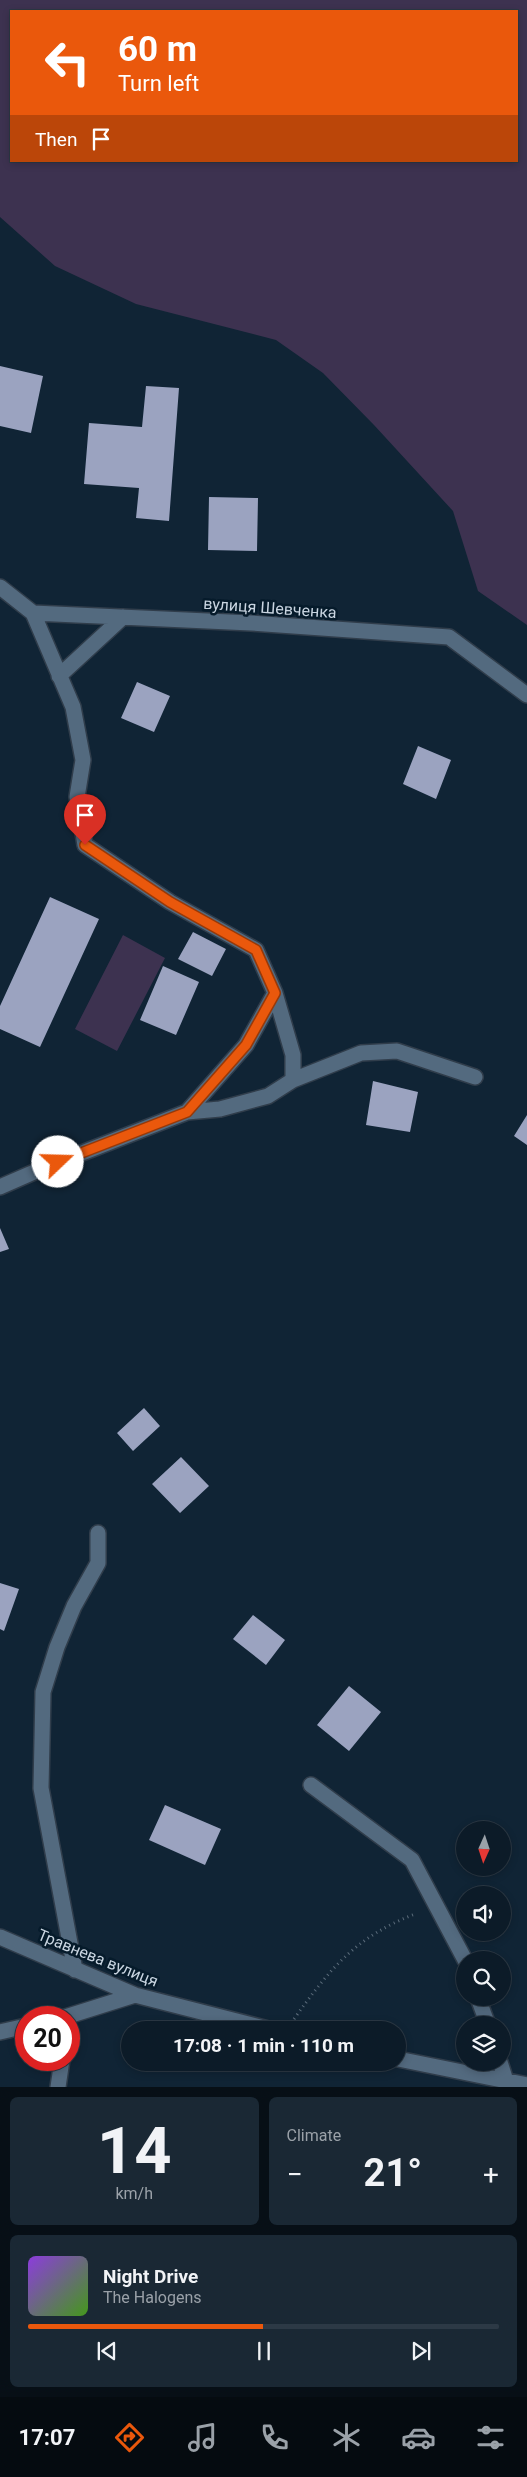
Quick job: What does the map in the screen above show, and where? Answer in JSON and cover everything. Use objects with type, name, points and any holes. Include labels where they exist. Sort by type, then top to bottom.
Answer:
[{"type":"street","points":[[0,587],[32,613],[73,707],[83,760],[77,797],[85,845],[170,902],[256,950],[275,993],[293,1055],[293,1080]]},
{"type":"street","name":"вулиця Шевченка","points":[[32,613],[251,623],[449,637],[527,695]]},
{"type":"street","points":[[59,676],[123,617]]},
{"type":"street","points":[[187,1112],[246,1045],[275,993]]},
{"type":"street","points":[[0,1187],[41,1168],[187,1112],[220,1109],[268,1096],[293,1080],[361,1053],[397,1051],[475,1077]]},
{"type":"street","points":[[75,1970],[41,1788],[40,1739],[43,1692],[57,1647],[74,1606],[98,1563],[98,1533]]},
{"type":"street","points":[[311,1785],[412,1860],[460,1951]]},
{"type":"street","name":"Травнева вулиця","points":[[0,1937],[134,1995],[237,2021]]},
{"type":"street","points":[[80,2015],[134,1995]]},
{"type":"street","points":[[0,2032],[15,2029]]},
{"type":"street","points":[[406,2061],[527,2085]]},
{"type":"street","points":[[58,2087],[60,2071]]},
{"type":"street","points":[[503,2071],[506,2081]]},
{"type":"path","points":[[294,2021],[338,1963],[362,1940],[398,1921],[436,1905]]},
{"type":"shaded area","points":[[0,0],[527,0],[527,625],[478,591],[453,511],[323,373],[276,340],[136,304],[55,266],[0,217]]},
{"type":"shaded area","points":[[123,935],[165,958],[117,1051],[75,1029]]},
{"type":"building","points":[[0,366],[43,376],[31,433],[0,426]]},
{"type":"building","points":[[146,386],[179,388],[169,521],[136,518],[139,488],[84,484],[89,423],[142,427]]},
{"type":"building","points":[[209,497],[258,498],[257,551],[208,550]]},
{"type":"building","points":[[137,682],[170,696],[154,732],[121,718]]},
{"type":"building","points":[[418,746],[451,760],[436,799],[403,784]]},
{"type":"building","points":[[50,897],[99,919],[40,1047],[0,1029],[0,1006]]},
{"type":"building","points":[[193,932],[226,949],[212,976],[178,959]]},
{"type":"building","points":[[163,966],[199,982],[176,1035],[140,1020]]},
{"type":"building","points":[[373,1081],[418,1092],[410,1132],[366,1125]]},
{"type":"building","points":[[527,1115],[527,1145],[514,1136]]},
{"type":"building","points":[[0,1228],[9,1249],[0,1252]]},
{"type":"building","points":[[144,1408],[160,1426],[133,1451],[117,1433]]},
{"type":"building","points":[[181,1457],[209,1486],[180,1513],[152,1484]]},
{"type":"building","points":[[0,1583],[19,1589],[4,1631],[0,1629]]},
{"type":"building","points":[[253,1615],[285,1640],[266,1665],[233,1639]]},
{"type":"building","points":[[349,1686],[381,1712],[349,1751],[317,1725]]},
{"type":"building","points":[[165,1805],[221,1829],[205,1865],[149,1840]]},
{"type":"route","points":[[58,1162],[187,1112],[246,1045],[275,993],[256,950],[170,902],[85,845]]}]
